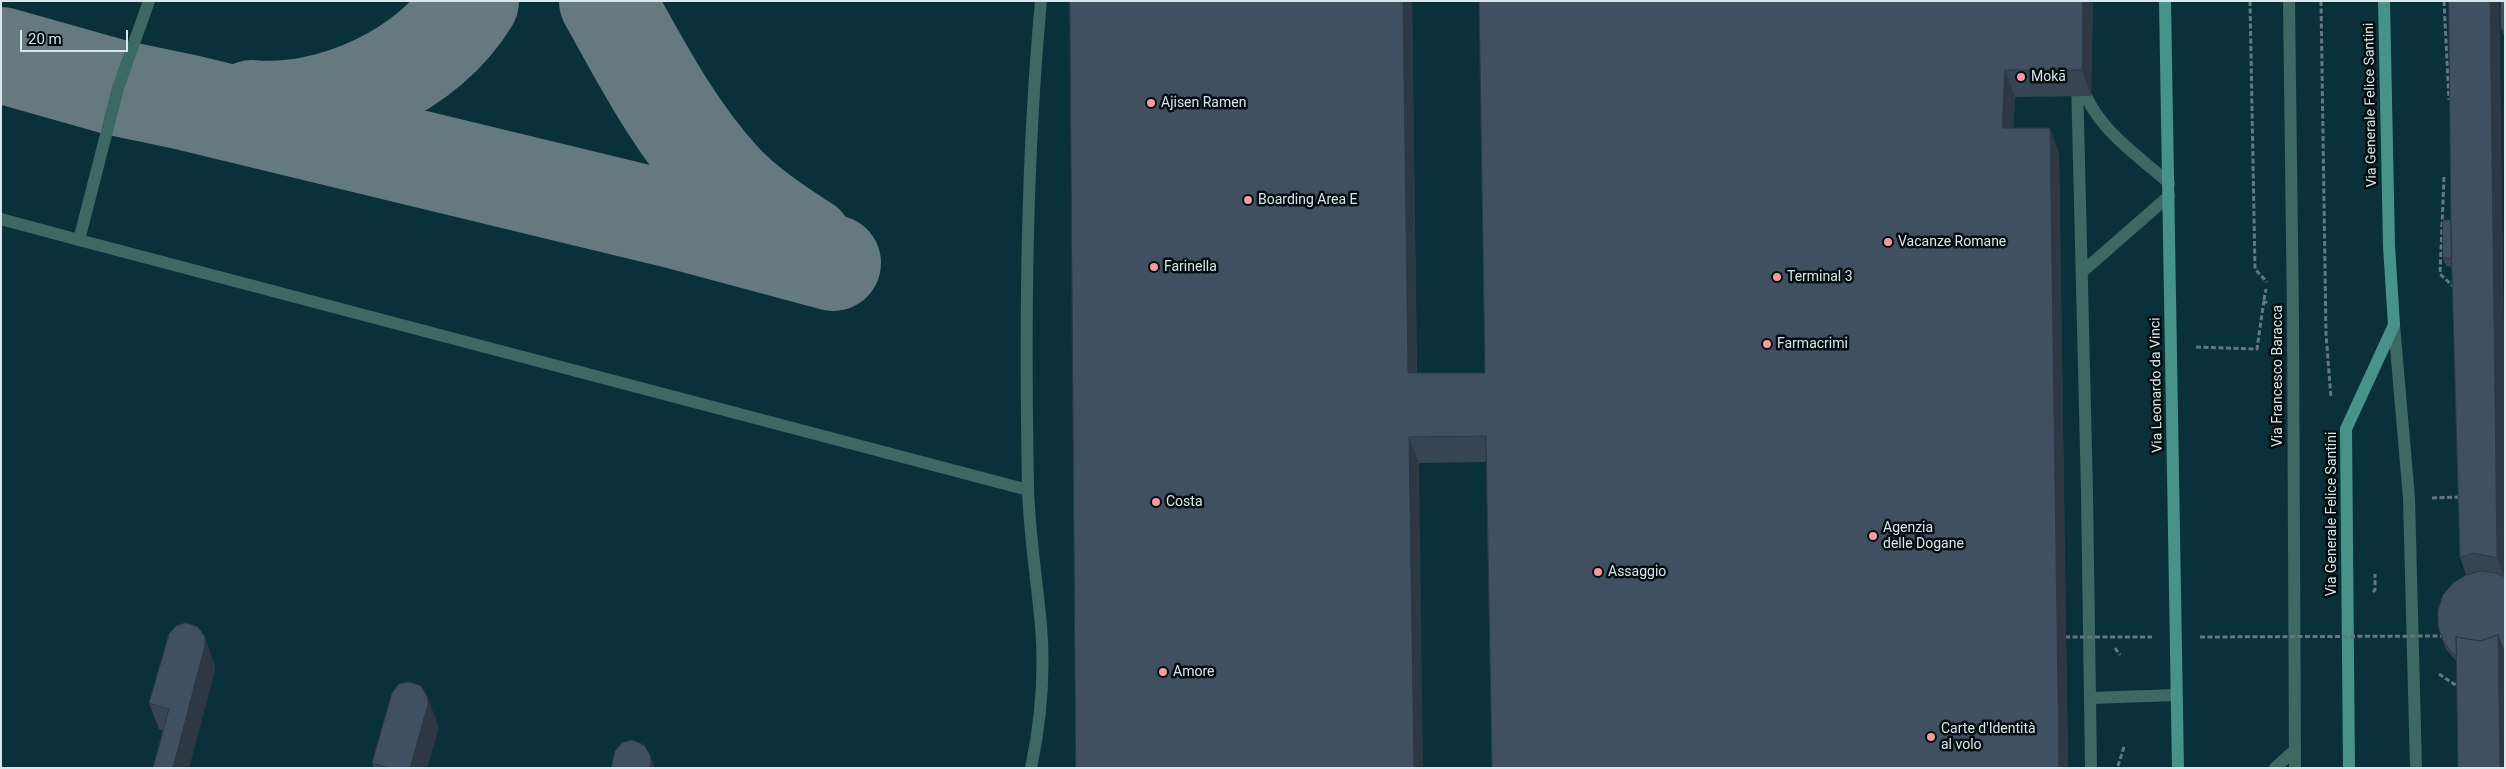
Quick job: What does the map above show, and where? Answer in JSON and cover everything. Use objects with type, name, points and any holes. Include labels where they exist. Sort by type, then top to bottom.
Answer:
[{"type":"main road","name":"Via Leonardo da Vinci","points":[[2165,1],[2178,768]]},
{"type":"main road","name":"Via Generale Felice Santini","points":[[2349,768],[2346,429],[2394,325],[2389,246],[2384,1]]},
{"type":"lane","points":[[79,240],[118,88],[149,1]]},
{"type":"lane","points":[[1031,768],[1042,694],[1041,628],[1028,490],[1027,309],[1034,74],[1041,1]]},
{"type":"lane","name":"Via Francesco Baracca","points":[[2289,1],[2293,319],[2295,768]]},
{"type":"lane","points":[[2091,768],[2077,68],[2089,105],[2100,122],[2169,183]]},
{"type":"lane","points":[[2082,272],[2169,196]]},
{"type":"lane","points":[[1,219],[1028,490]]},
{"type":"lane","points":[[2394,325],[2409,498],[2416,768]]},
{"type":"lane","points":[[2091,698],[2176,694]]},
{"type":"lane","points":[[2275,768],[2295,750]]},
{"type":"path","points":[[2250,1],[2255,269],[2267,281],[2264,300]]},
{"type":"path","points":[[2444,1],[2449,100]]},
{"type":"path","points":[[2444,177],[2444,253],[2440,274],[2460,293]]},
{"type":"path","points":[[2429,498],[2464,497]]},
{"type":"path","points":[[2435,498],[2435,508]]},
{"type":"path","points":[[2438,632],[2438,640]]},
{"type":"path","points":[[2194,637],[2453,636]]},
{"type":"path","points":[[2065,637],[2154,637]]},
{"type":"path","points":[[2439,666],[2439,675],[2468,693]]},
{"type":"path","points":[[2117,768],[2124,748]]},
{"type":"shaded area","points":[[1,1],[2505,1],[2505,768],[1,768]]},
{"type":"building","name":"Terminal 3","points":[[1070,1],[1403,1],[1408,373],[1485,373],[1479,1],[2083,1],[2082,70],[2005,70],[2002,128],[2050,128],[2059,768],[1492,768],[1486,436],[1409,437],[1414,768],[1076,768]]},
{"type":"building","points":[[2449,1],[2490,1],[2497,558],[2474,553],[2460,557],[2451,240]]},
{"type":"building","points":[[2501,1],[2505,1],[2505,32],[2501,28]]},
{"type":"building","points":[[2443,220],[2451,220],[2452,258],[2443,258]]},
{"type":"building","points":[[2481,571],[2496,573],[2505,577],[2505,654],[2498,635],[2480,641],[2456,637],[2457,656],[2452,653],[2443,641],[2438,626],[2438,610],[2443,595],[2453,583],[2466,575]]},
{"type":"building","points":[[186,623],[198,627],[205,637],[205,645],[173,768],[153,768],[169,709],[149,703],[169,634],[176,626]]},
{"type":"building","points":[[2498,635],[2500,768],[2458,768],[2456,637],[2480,641]]},
{"type":"building","points":[[409,682],[421,686],[427,696],[428,704],[410,768],[389,768],[372,763],[392,693],[399,684]]},
{"type":"building","points":[[632,740],[644,745],[650,755],[651,762],[649,768],[611,768],[615,751],[622,743]]},
{"type":"taxiway","points":[[252,108],[282,108],[314,104],[376,83],[405,67],[431,48],[453,26],[471,1]]},
{"type":"taxiway","points":[[607,1],[660,95],[706,161],[743,199],[806,244]]},
{"type":"taxiway","points":[[1,55],[118,88],[185,102],[669,219],[833,263]]},
{"type":"place","name":"Mokā","points":[[2021,77]]},
{"type":"place","name":"Ajisen Ramen","points":[[1151,103]]},
{"type":"place","name":"Boarding Area E","points":[[1248,200]]},
{"type":"place","name":"Vacanze Romane","points":[[1888,242]]},
{"type":"place","name":"Farinella","points":[[1154,267]]},
{"type":"place","name":"Terminal 3","points":[[1777,277]]},
{"type":"place","name":"Farmacrimi","points":[[1767,344]]},
{"type":"place","name":"Costa","points":[[1156,502]]},
{"type":"place","name":"Agenzia delle Dogane","points":[[1873,536]]},
{"type":"place","name":"Assaggio","points":[[1598,572]]},
{"type":"place","name":"Amore","points":[[1163,672]]},
{"type":"place","name":"Carte d'Identità al volo","points":[[1931,737]]}]
